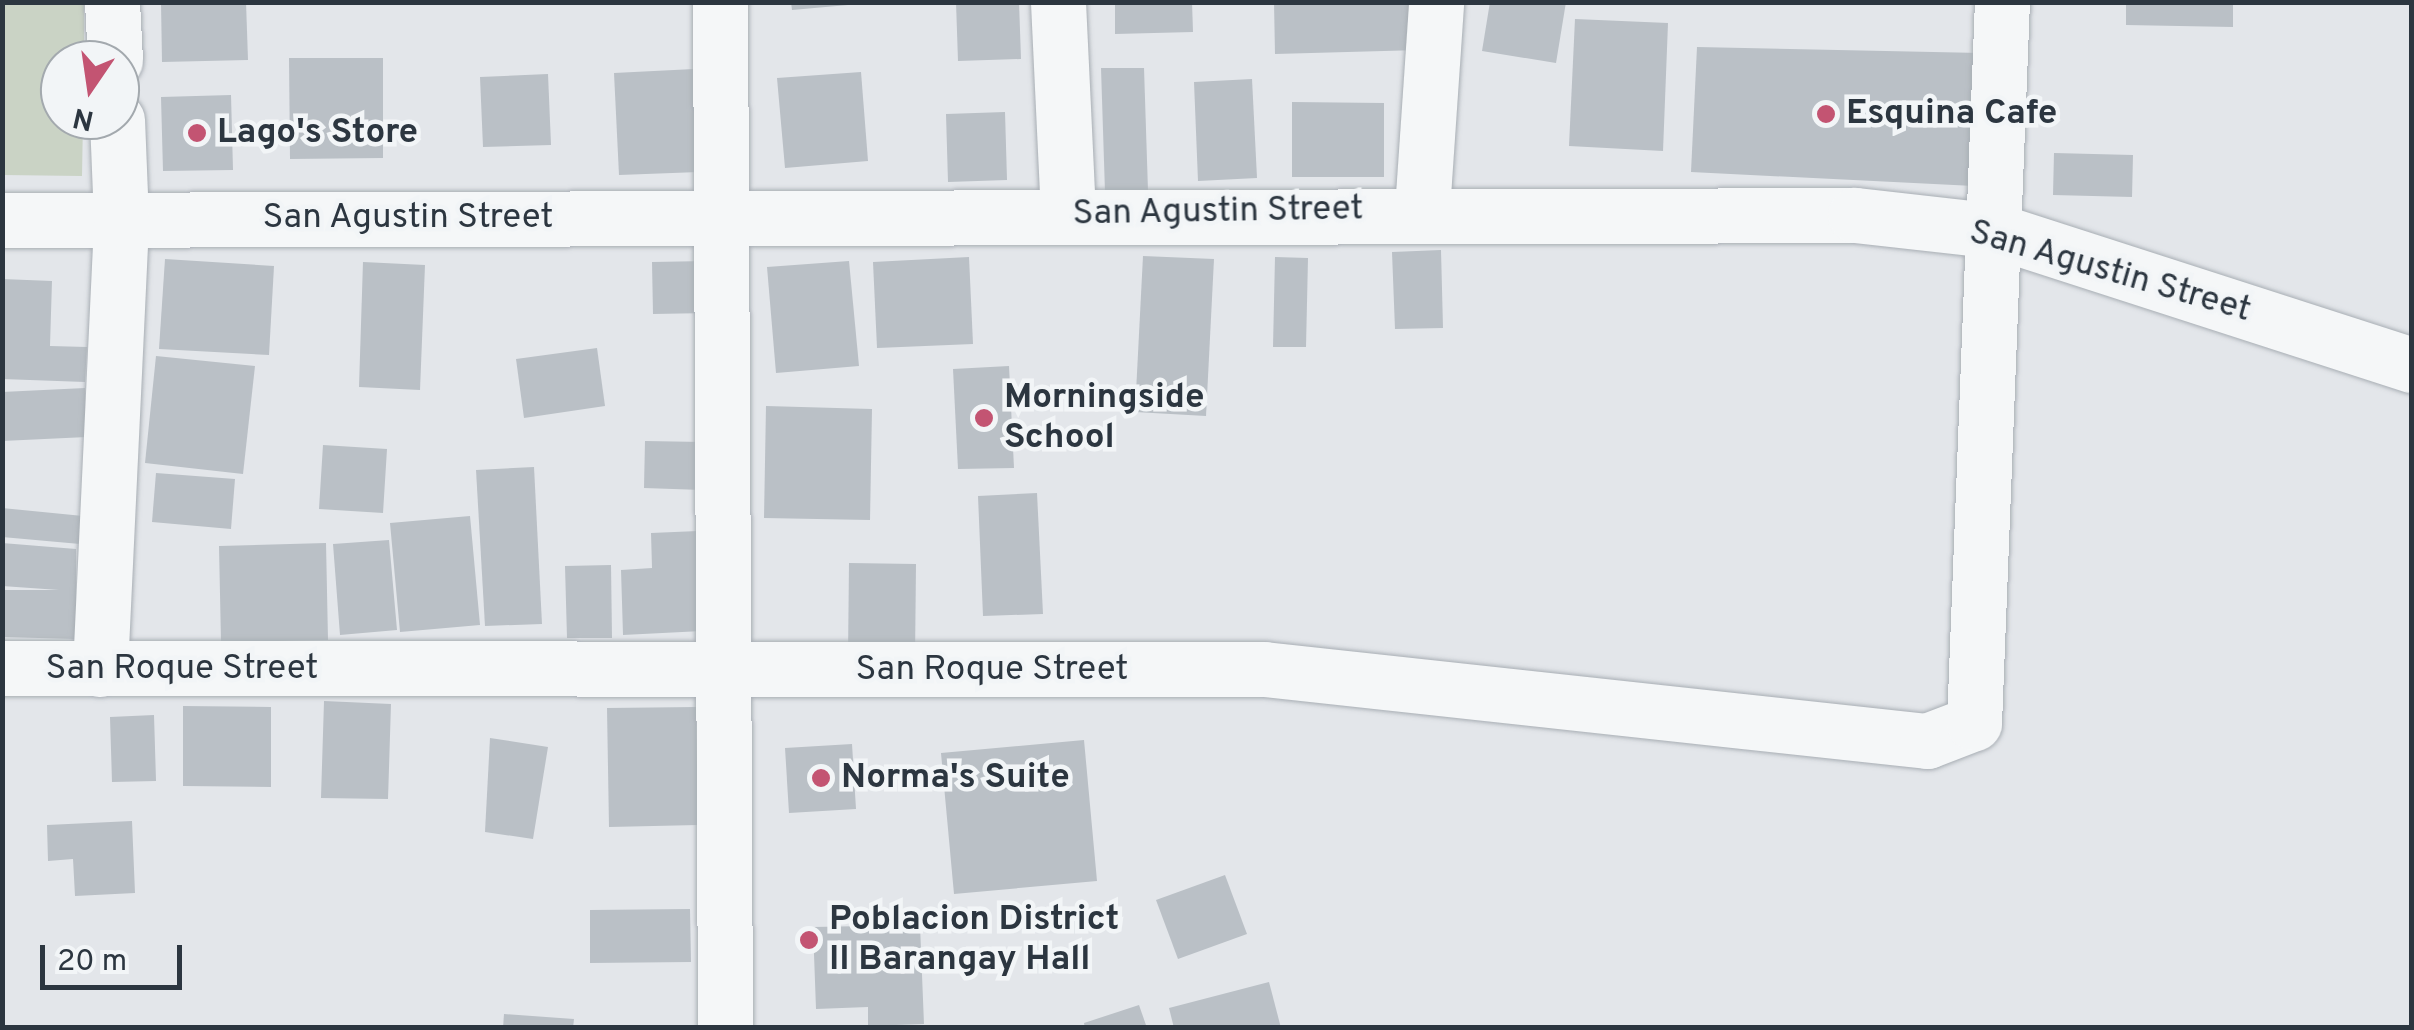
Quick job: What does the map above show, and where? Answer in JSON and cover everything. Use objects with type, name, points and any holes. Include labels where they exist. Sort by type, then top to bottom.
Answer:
[{"type":"street","points":[[112,2],[113,40]]},
{"type":"street","points":[[720,2],[728,671],[725,1028]]},
{"type":"street","points":[[1058,2],[1068,214]]},
{"type":"street","points":[[1422,210],[1436,2]]},
{"type":"street","points":[[1997,232],[2002,2]]},
{"type":"street","points":[[100,669],[122,218],[118,140]]},
{"type":"street","name":"San Agustin Street","points":[[2,220],[1422,210],[1855,215],[1997,232],[2412,365]]},
{"type":"street","name":"San Roque Street","points":[[2,668],[1264,669],[1927,742],[1974,722],[1997,232]]},
{"type":"green space","points":[[3,2],[84,3],[84,40],[40,40],[40,140],[83,140],[82,176],[3,175]]},
{"type":"building","points":[[161,2],[246,2],[248,60],[162,62]]},
{"type":"building","points":[[791,2],[848,2],[848,5],[792,10]]},
{"type":"building","points":[[956,2],[1019,2],[1021,59],[958,61]]},
{"type":"building","points":[[1115,2],[1192,2],[1193,32],[1115,34]]},
{"type":"building","points":[[1274,2],[1419,2],[1420,50],[1275,54]]},
{"type":"building","points":[[1490,2],[1566,2],[1556,63],[1482,51]]},
{"type":"building","points":[[2126,2],[2233,2],[2233,27],[2126,25]]},
{"type":"building","points":[[1575,19],[1668,23],[1663,151],[1569,146]]},
{"type":"building","points":[[1697,47],[1981,53],[1974,186],[1691,172]]},
{"type":"building","points":[[289,58],[383,58],[383,158],[290,159]]},
{"type":"building","points":[[1101,68],[1144,68],[1148,191],[1105,192]]},
{"type":"building","points":[[694,69],[699,172],[619,175],[614,73]]},
{"type":"building","points":[[861,72],[868,161],[785,168],[777,78]]},
{"type":"building","points":[[548,74],[551,145],[483,147],[480,77]]},
{"type":"building","points":[[1252,79],[1257,178],[1198,181],[1194,82]]},
{"type":"building","name":"Lago's Store","points":[[231,95],[233,170],[163,171],[161,97]]},
{"type":"building","points":[[1292,102],[1384,103],[1384,177],[1292,177]]},
{"type":"building","points":[[1005,112],[1007,180],[948,182],[946,114]]},
{"type":"building","points":[[2054,153],[2133,155],[2132,197],[2053,195]]},
{"type":"building","points":[[1441,250],[1443,328],[1395,329],[1392,252]]},
{"type":"building","points":[[1143,256],[1214,259],[1206,416],[1135,412]]},
{"type":"building","points":[[969,257],[973,344],[877,348],[873,262]]},
{"type":"building","points":[[1275,257],[1308,258],[1306,347],[1273,347]]},
{"type":"building","points":[[165,259],[274,266],[269,355],[159,349]]},
{"type":"building","points":[[707,261],[709,313],[653,314],[652,262]]},
{"type":"building","points":[[849,261],[859,366],[776,373],[767,267]]},
{"type":"building","points":[[363,262],[425,265],[420,390],[359,387]]},
{"type":"building","points":[[2,279],[52,281],[50,346],[87,347],[85,382],[2,379]]},
{"type":"building","points":[[597,348],[605,406],[524,418],[516,359]]},
{"type":"building","points":[[156,356],[255,366],[243,474],[145,463]]},
{"type":"building","name":"Morningside School","points":[[1009,366],[1014,468],[958,469],[953,369]]},
{"type":"building","points":[[85,388],[87,437],[2,441],[2,392]]},
{"type":"building","points":[[766,406],[872,409],[870,520],[764,518]]},
{"type":"building","points":[[645,441],[703,442],[702,490],[644,488]]},
{"type":"building","points":[[323,445],[387,449],[383,513],[319,509]]},
{"type":"building","points":[[534,467],[542,624],[485,626],[476,470]]},
{"type":"building","points":[[156,473],[235,479],[231,529],[152,522]]},
{"type":"building","points":[[1037,493],[1043,614],[983,616],[978,496]]},
{"type":"building","points":[[2,508],[83,516],[80,544],[2,537]]},
{"type":"building","points":[[470,516],[480,625],[400,632],[390,523]]},
{"type":"building","points":[[698,531],[702,631],[623,635],[621,570],[652,568],[651,533]]},
{"type":"building","points":[[389,540],[397,630],[340,635],[333,544]]},
{"type":"building","points":[[2,543],[76,549],[76,639],[2,637],[2,590],[59,590],[2,586]]},
{"type":"building","points":[[326,543],[328,640],[221,642],[219,546]]},
{"type":"building","points":[[849,563],[916,564],[915,658],[848,657]]},
{"type":"building","points":[[611,565],[612,638],[567,638],[565,566]]},
{"type":"building","points":[[324,701],[391,704],[388,799],[321,798]]},
{"type":"building","points":[[183,706],[271,707],[271,787],[183,786]]},
{"type":"building","points":[[696,707],[698,825],[609,827],[607,708]]},
{"type":"building","points":[[154,715],[156,781],[112,782],[110,717]]},
{"type":"building","points":[[490,738],[548,747],[533,839],[485,832]]},
{"type":"building","points":[[1084,740],[1097,881],[954,894],[941,753]]},
{"type":"building","name":"Norma's Suite","points":[[852,744],[856,809],[789,813],[785,748]]},
{"type":"building","points":[[132,821],[135,893],[75,896],[73,859],[48,861],[47,825]]},
{"type":"building","points":[[1225,875],[1247,934],[1178,959],[1156,900]]},
{"type":"building","points":[[690,909],[691,962],[590,963],[590,910]]},
{"type":"building","points":[[920,925],[924,1024],[868,1026],[868,1007],[816,1009],[813,927]]},
{"type":"building","points":[[1269,982],[1281,1028],[1174,1028],[1169,1008]]},
{"type":"building","points":[[1139,1005],[1147,1028],[1085,1028],[1084,1023]]},
{"type":"building","points":[[504,1014],[574,1019],[573,1028],[503,1028]]},
{"type":"place","name":"Esquina Cafe","points":[[1826,114]]},
{"type":"place","name":"Lago's Store","points":[[197,133]]},
{"type":"place","name":"Morningside School","points":[[984,418]]},
{"type":"place","name":"Norma's Suite","points":[[821,778]]},
{"type":"place","name":"Poblacion District II Barangay Hall","points":[[809,940]]}]
